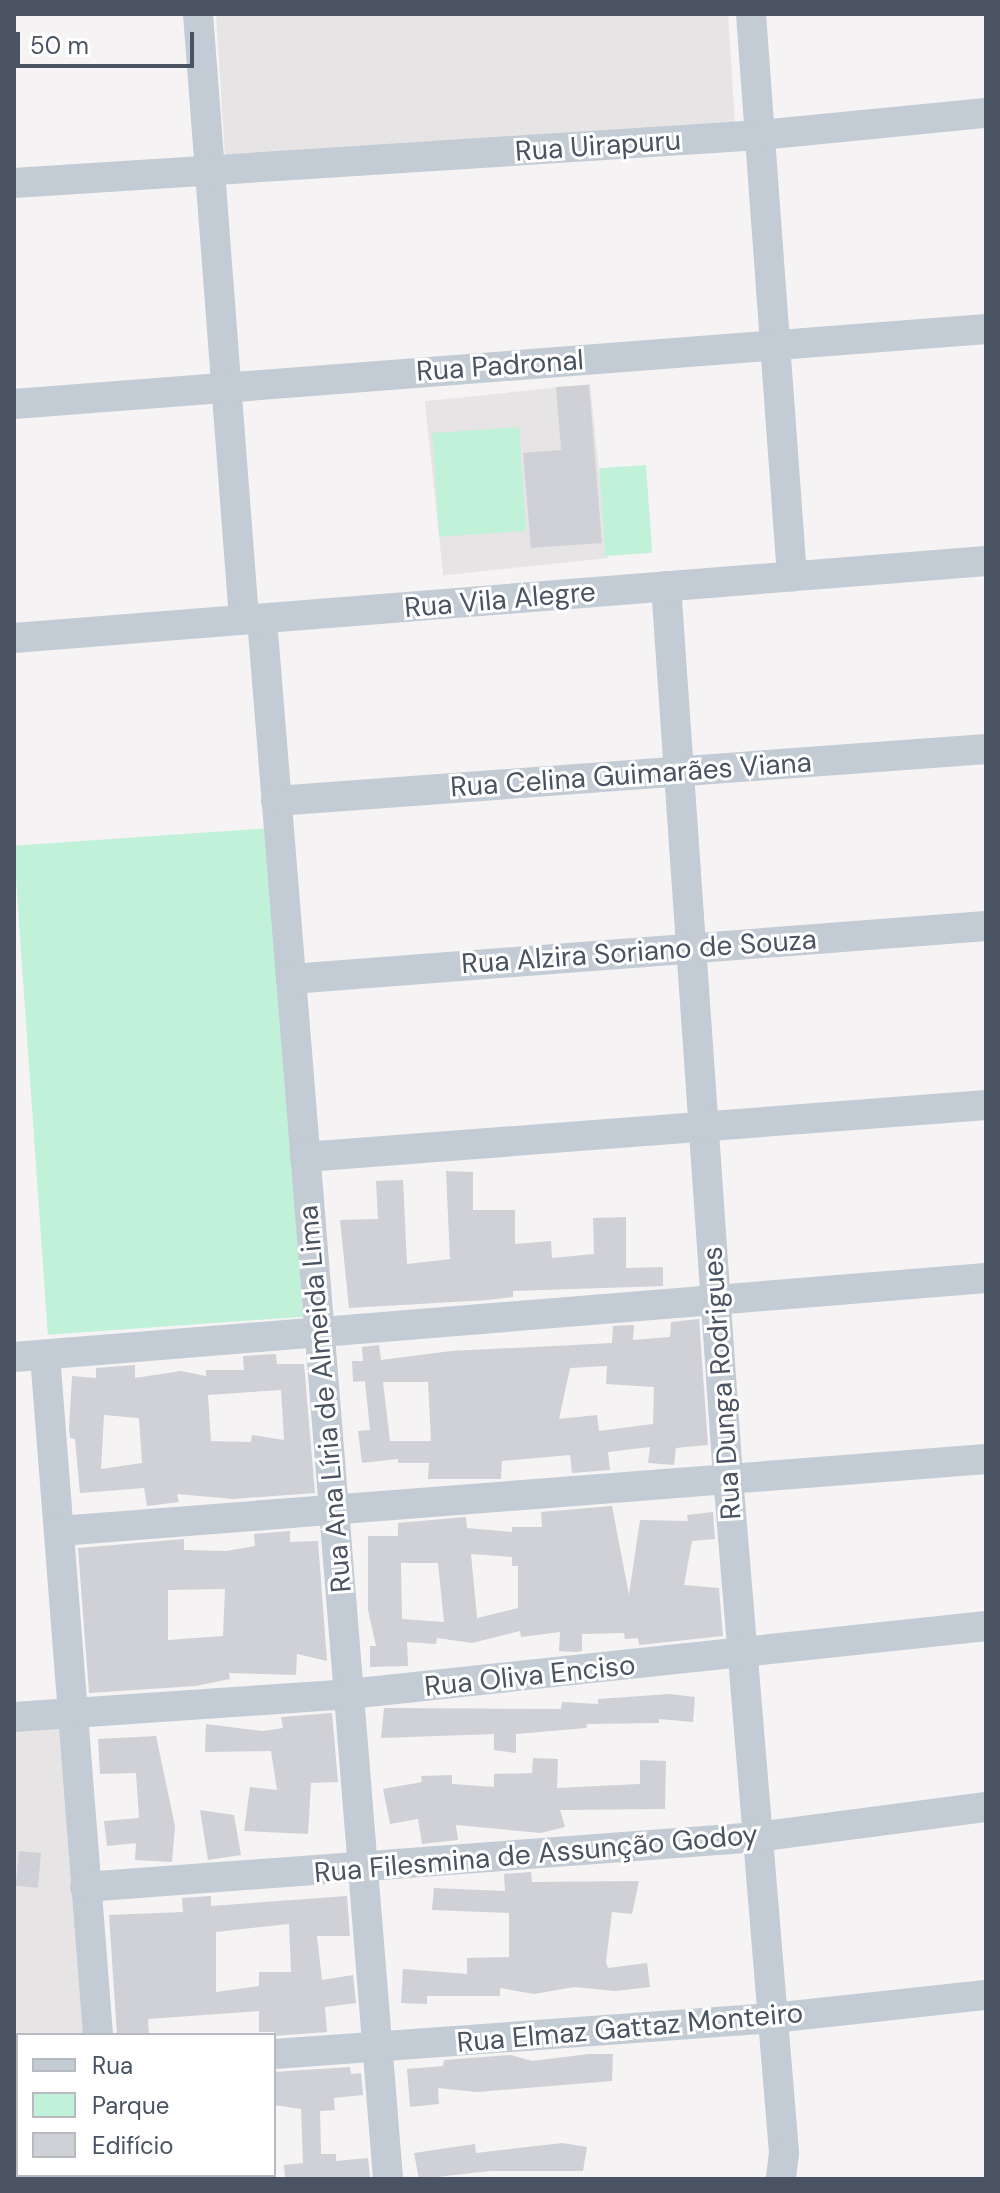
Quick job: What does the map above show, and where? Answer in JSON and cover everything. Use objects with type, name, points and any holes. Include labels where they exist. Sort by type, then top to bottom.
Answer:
[{"type":"street","name":"Rua Ana Líria de Almeida Lima","points":[[198,14],[226,386],[276,801],[388,2179]]},
{"type":"street","points":[[751,14],[792,577]]},
{"type":"street","name":"Rua Uirapuru","points":[[14,183],[760,135],[986,113]]},
{"type":"street","name":"Rua Padronal","points":[[14,404],[986,329]]},
{"type":"street","name":"Rua Vila Alegre","points":[[14,638],[986,561]]},
{"type":"street","name":"Rua Dunga Rodrigues","points":[[666,586],[728,1477],[784,2153],[781,2179]]},
{"type":"street","name":"Rua Celina Guimarães Viana","points":[[276,801],[986,749]]},
{"type":"street","name":"Rua Alzira Soriano de Souza","points":[[291,979],[986,926]]},
{"type":"street","points":[[305,1157],[703,1123],[986,1105]]},
{"type":"street","points":[[14,1357],[986,1278]]},
{"type":"street","points":[[45,1355],[98,2033]]},
{"type":"street","points":[[59,1531],[986,1459]]},
{"type":"street","name":"Rua Oliva Enciso","points":[[14,1717],[349,1694],[743,1655],[986,1626]]},
{"type":"street","name":"Rua Filesmina de Assunção Godoy","points":[[85,1887],[758,1837],[986,1807]]},
{"type":"street","name":"Rua Elmaz Gattaz Monteiro","points":[[276,2054],[773,2018],[986,1995]]},
{"type":"shaded area","points":[[216,14],[728,14],[735,123],[225,156]]},
{"type":"shaded area","points":[[590,384],[608,558],[443,575],[425,401]]},
{"type":"shaded area","points":[[60,1726],[84,2033],[16,2033],[16,2177],[95,2179],[14,2179],[14,1728]]},
{"type":"green space","points":[[519,427],[526,531],[439,537],[432,433]]},
{"type":"green space","points":[[646,465],[652,553],[605,556],[599,468]]},
{"type":"green space","points":[[269,828],[303,1317],[48,1335],[14,846]]},
{"type":"building","points":[[589,385],[602,543],[531,548],[523,453],[561,450],[556,387]]},
{"type":"building","points":[[446,1171],[473,1172],[473,1210],[515,1210],[515,1244],[551,1241],[552,1258],[594,1254],[593,1218],[626,1217],[626,1268],[663,1267],[663,1286],[513,1291],[513,1297],[488,1300],[349,1308],[340,1220],[378,1219],[376,1181],[403,1180],[407,1264],[450,1259]]},
{"type":"building","points":[[699,1319],[708,1445],[676,1448],[674,1465],[648,1463],[650,1447],[608,1452],[610,1470],[572,1473],[570,1455],[502,1461],[501,1479],[428,1479],[429,1463],[398,1463],[398,1459],[362,1463],[358,1431],[370,1430],[365,1381],[353,1382],[352,1361],[363,1361],[362,1347],[379,1345],[381,1360],[451,1351],[612,1343],[613,1326],[634,1325],[633,1340],[670,1337],[671,1322]],"holes":[[[607,1366],[606,1384],[654,1387],[653,1424],[599,1431],[597,1415],[559,1419],[570,1368]],[[383,1382],[428,1382],[431,1441],[390,1441]]]},
{"type":"building","points":[[276,1354],[277,1364],[304,1364],[315,1493],[233,1499],[177,1494],[179,1502],[147,1506],[144,1488],[80,1493],[75,1439],[70,1438],[69,1428],[72,1376],[96,1378],[96,1368],[135,1365],[135,1378],[181,1371],[206,1376],[206,1370],[244,1370],[243,1356]],"holes":[[[281,1390],[284,1440],[252,1435],[251,1442],[211,1441],[208,1395]],[[104,1415],[139,1418],[142,1463],[101,1469]]]},
{"type":"building","points":[[612,1506],[629,1595],[640,1520],[688,1521],[687,1515],[713,1512],[715,1539],[692,1541],[684,1585],[719,1588],[723,1636],[639,1645],[638,1638],[625,1639],[624,1633],[582,1634],[582,1651],[576,1652],[559,1651],[560,1632],[521,1637],[520,1631],[472,1643],[437,1638],[436,1644],[407,1642],[408,1666],[370,1667],[370,1646],[376,1646],[368,1610],[368,1536],[398,1536],[398,1523],[466,1517],[467,1528],[512,1532],[512,1527],[542,1527],[541,1512]],"holes":[[[471,1554],[512,1557],[512,1566],[518,1566],[518,1608],[477,1618]],[[401,1563],[438,1563],[444,1622],[402,1619]]]},
{"type":"building","points":[[290,1531],[290,1542],[318,1541],[327,1661],[297,1654],[296,1675],[229,1673],[230,1679],[196,1686],[89,1693],[78,1548],[184,1539],[184,1550],[226,1551],[255,1546],[254,1534]],"holes":[[[225,1589],[223,1636],[168,1640],[168,1590]]]},
{"type":"building","points":[[670,1694],[695,1697],[693,1722],[659,1719],[659,1723],[587,1724],[586,1728],[516,1734],[516,1753],[494,1750],[494,1734],[381,1738],[384,1708],[561,1709],[562,1702],[598,1704],[598,1699]]},
{"type":"building","points":[[332,1713],[338,1782],[311,1783],[308,1834],[244,1831],[250,1787],[277,1790],[271,1751],[205,1752],[206,1724],[263,1731],[283,1728],[281,1717]]},
{"type":"building","points":[[156,1736],[175,1826],[172,1862],[135,1860],[136,1843],[107,1846],[104,1821],[139,1818],[136,1773],[100,1774],[98,1739]]},
{"type":"building","points":[[533,1758],[558,1759],[557,1788],[640,1784],[640,1760],[666,1761],[665,1809],[560,1810],[565,1827],[541,1833],[456,1825],[458,1840],[422,1844],[418,1819],[390,1824],[383,1789],[422,1782],[421,1776],[452,1775],[452,1784],[494,1787],[494,1774],[532,1773]]},
{"type":"building","points":[[200,1810],[234,1815],[241,1855],[208,1860]]},
{"type":"building","points":[[19,1851],[41,1853],[38,1888],[16,1886]]},
{"type":"building","points":[[531,1872],[532,1882],[639,1881],[632,1914],[612,1912],[606,1962],[608,1968],[647,1963],[650,1987],[615,1991],[574,1987],[534,1994],[500,1988],[500,1996],[427,1996],[427,2004],[401,2003],[403,1969],[467,1974],[467,1958],[509,1957],[509,1913],[432,1910],[434,1888],[505,1891],[504,1874]]},
{"type":"building","points":[[211,1896],[211,1906],[347,1896],[350,1936],[317,1936],[322,1980],[353,1975],[356,2003],[325,2007],[327,2032],[276,2036],[274,2032],[259,2032],[259,2011],[148,2019],[149,2033],[117,2033],[109,1915],[183,1912],[182,1898]],"holes":[[[289,1924],[291,1972],[259,1972],[259,1986],[216,1992],[216,1932]]]},
{"type":"building","points":[[613,2054],[612,2081],[477,2092],[438,2088],[439,2104],[410,2107],[407,2069],[443,2066],[444,2060],[511,2055],[532,2061]]},
{"type":"building","points":[[350,2067],[351,2074],[361,2073],[363,2095],[334,2098],[335,2110],[320,2111],[321,2154],[336,2154],[336,2161],[368,2158],[370,2178],[285,2179],[284,2165],[303,2163],[301,2109],[276,2105],[276,2072]]},
{"type":"building","points":[[562,2143],[587,2147],[583,2171],[490,2171],[419,2179],[414,2153],[475,2144],[476,2153]]}]
